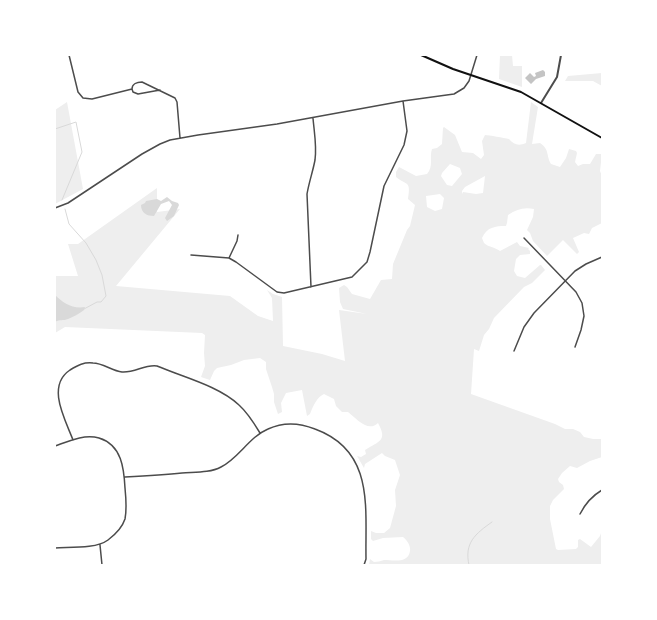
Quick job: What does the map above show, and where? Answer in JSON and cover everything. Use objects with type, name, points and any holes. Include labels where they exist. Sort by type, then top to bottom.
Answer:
[{"type":"main road","points":[[421,55],[453,69],[521,92],[602,138]]},
{"type":"street","points":[[69,55],[78,92],[83,98],[90,99],[132,89],[134,85],[140,82],[174,97],[176,100],[180,138]]},
{"type":"street","points":[[55,208],[68,203],[87,192],[142,154],[160,144],[180,138],[313,118],[403,101],[454,94],[464,88],[471,75],[477,55]]},
{"type":"street","points":[[541,103],[558,76],[561,55]]},
{"type":"street","points":[[132,89],[133,92],[138,94],[160,90]]},
{"type":"street","points":[[191,255],[229,258],[277,292],[284,293],[352,277],[366,262],[370,252],[384,186],[404,145],[407,131],[403,101]]},
{"type":"street","points":[[311,287],[308,194],[309,181],[316,153],[313,118]]},
{"type":"street","points":[[229,258],[237,241],[238,235]]},
{"type":"street","points":[[524,238],[566,280],[576,292],[582,303],[584,316],[575,347]]},
{"type":"street","points":[[514,351],[524,327],[534,313],[566,280],[586,264],[602,257]]},
{"type":"street","points":[[72,440],[59,402],[59,388],[61,380],[67,372],[85,363],[96,363],[122,372],[151,365],[157,366],[216,390],[229,397],[240,406],[260,433]]},
{"type":"street","points":[[125,477],[205,472],[221,468],[236,457],[260,433],[277,425],[285,424],[304,426],[325,433],[334,438],[350,453],[360,472],[364,484],[366,518],[365,565]]},
{"type":"street","points":[[55,446],[86,437],[100,438],[110,444],[119,454],[124,466],[126,503],[125,519],[119,530],[108,540],[100,544],[55,548]]},
{"type":"street","points":[[580,514],[585,504],[602,490]]},
{"type":"street","points":[[100,544],[102,565]]},
{"type":"shaded area","points":[[500,55],[512,55],[513,66],[522,66],[522,87],[499,79]]},
{"type":"shaded area","points":[[602,73],[602,86],[593,81],[565,81],[568,76]]},
{"type":"shaded area","points":[[67,102],[83,189],[55,204],[55,110]]},
{"type":"shaded area","points":[[531,102],[538,107],[532,144],[540,143],[545,148],[551,164],[560,167],[566,158],[569,149],[576,151],[575,162],[578,166],[590,164],[596,154],[602,154],[600,171],[602,176],[602,223],[592,228],[589,234],[584,233],[573,238],[579,252],[577,254],[563,240],[547,256],[533,241],[527,230],[533,217],[534,209],[524,208],[514,211],[508,215],[506,226],[498,226],[486,231],[482,238],[484,243],[500,251],[517,242],[520,246],[529,248],[530,254],[520,255],[516,259],[514,271],[517,276],[525,278],[540,265],[545,270],[532,283],[524,287],[494,318],[489,329],[484,335],[479,351],[474,349],[471,394],[565,429],[573,429],[580,432],[584,437],[602,439],[602,457],[577,468],[570,466],[558,479],[563,485],[564,489],[553,500],[550,506],[550,519],[556,549],[558,550],[576,549],[578,547],[578,540],[580,539],[591,547],[600,536],[602,530],[602,565],[369,565],[370,559],[374,562],[384,560],[403,560],[409,555],[410,551],[408,543],[403,537],[383,538],[373,541],[371,539],[371,531],[376,533],[384,533],[390,528],[396,506],[395,490],[400,475],[395,460],[385,456],[382,453],[365,464],[364,468],[357,456],[361,457],[366,454],[365,450],[378,442],[382,437],[381,429],[378,423],[374,426],[362,424],[348,412],[342,412],[336,406],[334,399],[324,394],[317,400],[310,414],[307,416],[302,390],[286,393],[281,403],[282,412],[278,414],[274,402],[274,394],[266,369],[266,362],[260,358],[244,360],[217,368],[210,380],[201,377],[205,366],[205,335],[202,333],[65,327],[55,333],[55,276],[78,276],[68,244],[78,244],[157,188],[157,212],[180,209],[116,286],[230,296],[258,316],[273,321],[272,298],[267,290],[282,297],[283,346],[322,354],[345,361],[339,310],[367,314],[343,309],[340,302],[339,288],[344,285],[352,294],[370,299],[381,280],[392,279],[393,264],[410,226],[415,205],[408,199],[409,189],[407,184],[396,177],[396,172],[399,167],[416,176],[427,174],[431,165],[432,149],[437,148],[442,144],[444,127],[455,135],[462,152],[473,153],[481,159],[484,155],[482,141],[485,135],[509,139],[513,143],[517,144],[526,143]],"holes":[[[450,164],[460,168],[462,174],[452,186],[447,185],[441,176]],[[485,176],[483,193],[476,194],[463,192],[462,194],[465,187]],[[440,194],[444,198],[442,209],[435,211],[427,207],[426,196]]]},
{"type":"shaded area","points":[[167,197],[179,205],[174,216],[167,221],[165,218],[172,205],[169,201],[161,204],[154,216],[147,215],[143,212],[141,205],[146,201],[157,199],[161,201]]},
{"type":"shaded area","points":[[55,295],[68,305],[85,307],[84,310],[68,319],[55,322]]},
{"type":"building","points":[[543,70],[545,72],[545,76],[536,79],[531,84],[525,78],[530,73],[534,77],[536,76],[535,73]]},
{"type":"waterway","points":[[55,129],[76,122],[82,152],[62,200]]},
{"type":"waterway","points":[[65,209],[69,224],[86,243],[96,260],[102,275],[106,296],[101,302],[97,302],[84,309]]},
{"type":"waterway","points":[[469,565],[468,551],[472,540],[492,522]]}]
